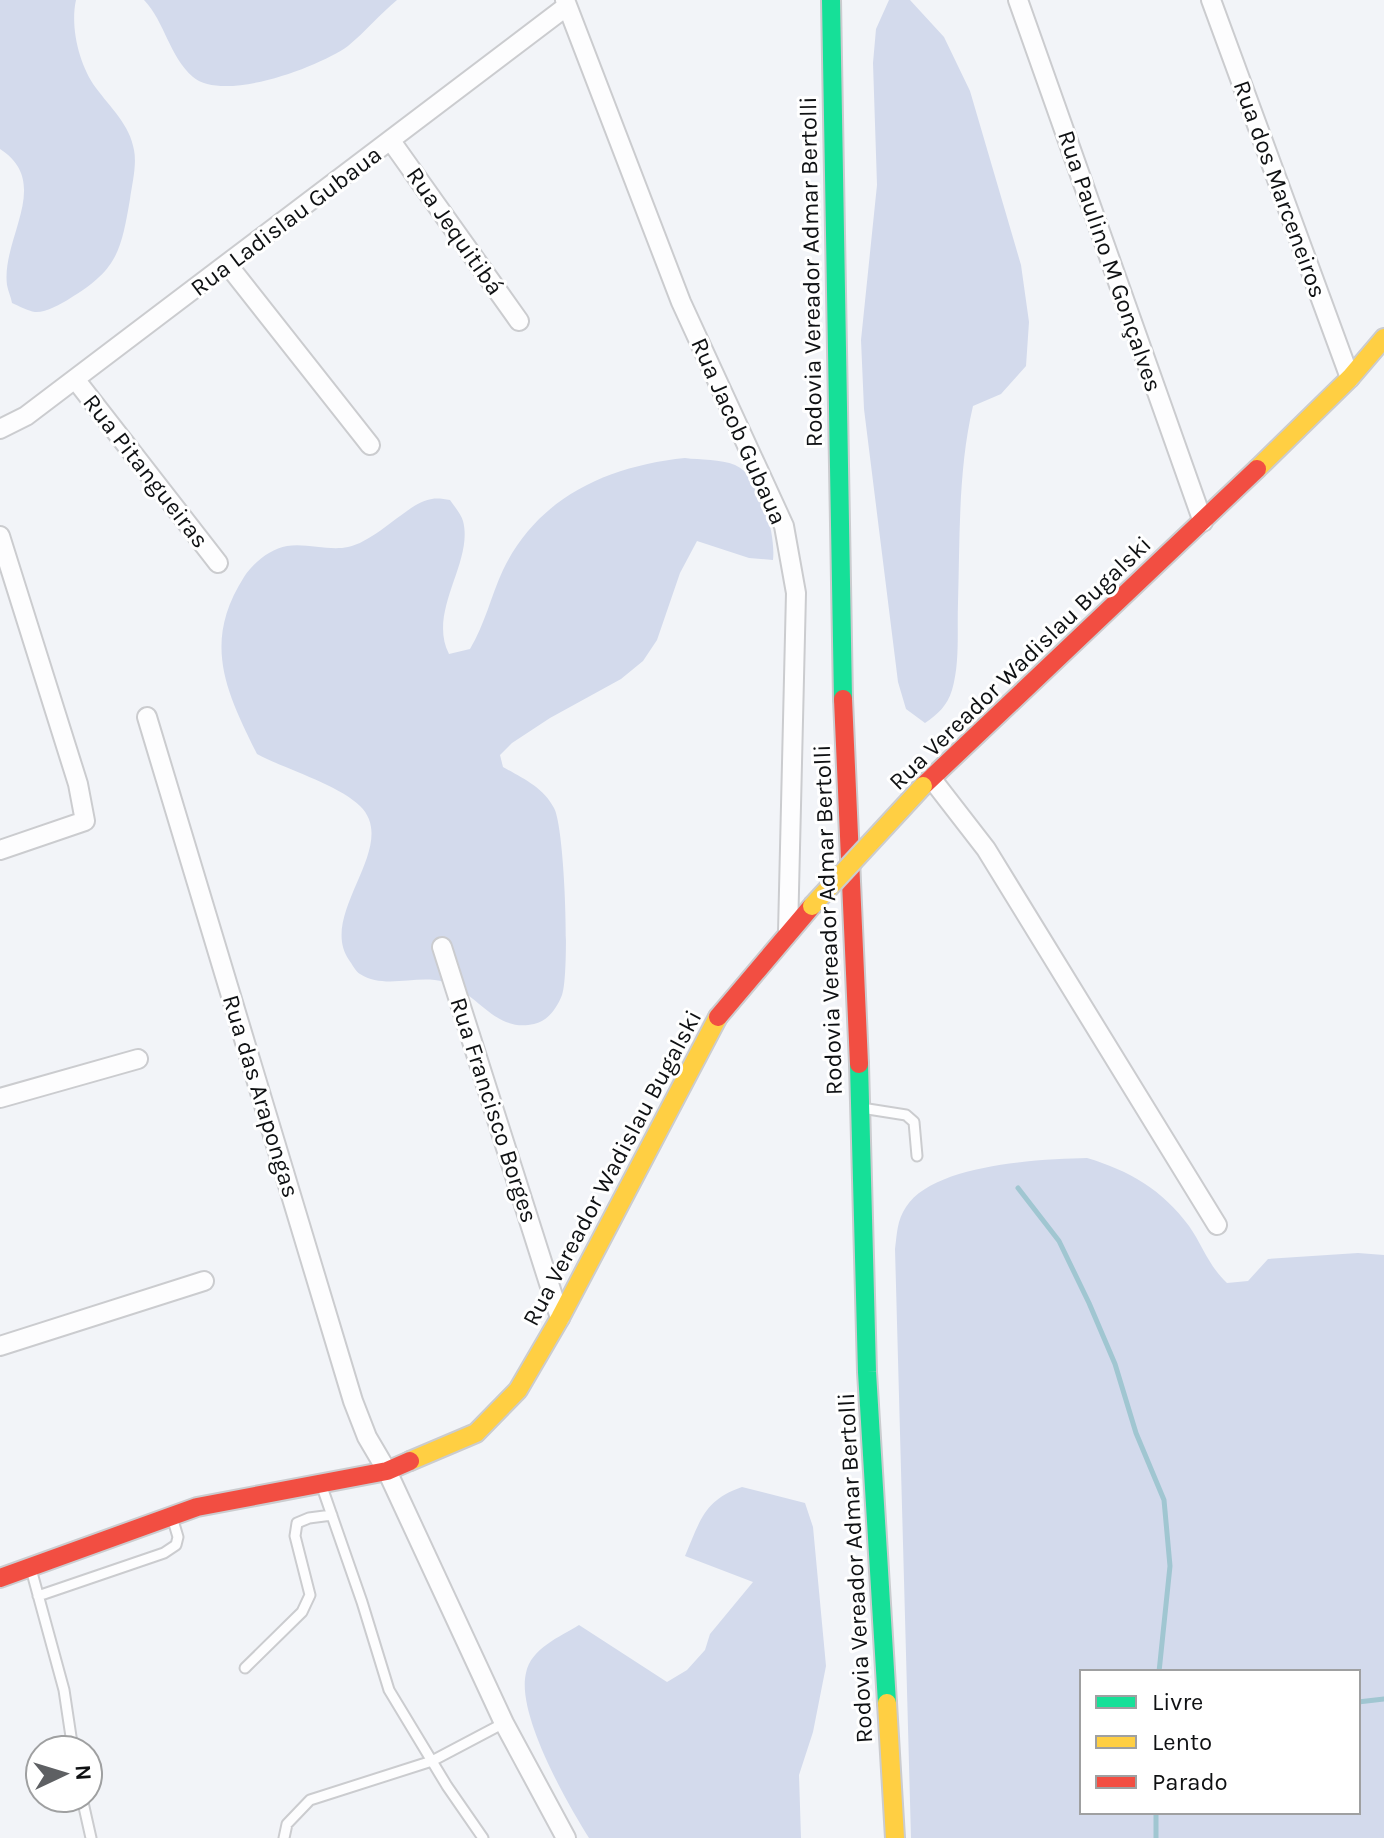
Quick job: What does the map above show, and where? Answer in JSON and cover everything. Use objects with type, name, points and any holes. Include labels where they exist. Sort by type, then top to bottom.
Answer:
[{"type":"main road","name":"Rodovia Vereador Admar Bertolli","points":[[831,0],[842,683],[861,1107],[867,1372],[895,1838]]},
{"type":"main road","name":"Rua Vereador Wadislau Bugalski","points":[[0,1578],[212,1504],[387,1471],[476,1433],[518,1390],[560,1318],[713,1023],[788,933],[927,782],[1203,522],[1350,378],[1384,338]]},
{"type":"street","name":"Rua Paulino M Gonçalves","points":[[1018,0],[1203,522]]},
{"type":"street","name":"Rua dos Marceneiros","points":[[1211,0],[1350,378]]},
{"type":"street","name":"Rua Ladislau Gubaua","points":[[0,429],[26,416],[228,265],[566,3]]},
{"type":"street","name":"Rua Jacob Gubaua","points":[[566,3],[681,302],[784,526],[796,593],[788,933]]},
{"type":"street","name":"Rua Jequitibá","points":[[391,141],[519,321]]},
{"type":"street","points":[[228,265],[370,445]]},
{"type":"street","name":"Rua Pitangueiras","points":[[75,379],[218,563]]},
{"type":"street","points":[[0,536],[78,784],[85,821],[0,850]]},
{"type":"street","name":"Rua das Arapongas","points":[[147,717],[353,1401],[367,1437],[387,1471],[504,1723],[566,1838]]},
{"type":"street","points":[[927,782],[986,849],[1217,1225]]},
{"type":"street","name":"Rua Francisco Borges","points":[[442,947],[560,1318]]},
{"type":"street","points":[[0,1098],[138,1059]]},
{"type":"street","points":[[0,1346],[204,1281]]},
{"type":"lane","points":[[861,1107],[906,1115],[914,1122],[917,1156]]},
{"type":"lane","points":[[320,1484],[389,1690],[483,1838]]},
{"type":"lane","points":[[245,1668],[302,1612],[310,1595],[295,1536],[297,1523],[332,1515]]},
{"type":"lane","points":[[38,1596],[164,1553],[176,1545],[178,1537],[171,1516]]},
{"type":"lane","points":[[30,1566],[64,1690],[71,1734]]},
{"type":"lane","points":[[284,1838],[287,1824],[310,1800],[432,1761],[504,1723]]},
{"type":"lane","points":[[86,1814],[91,1838]]},
{"type":"shaded area","points":[[0,0],[76,0],[75,34],[81,57],[90,79],[128,132],[135,156],[127,217],[114,258],[98,279],[85,289],[57,306],[39,312],[12,303],[7,285],[7,267],[24,195],[23,178],[15,163],[0,149]]},
{"type":"shaded area","points":[[144,0],[397,0],[354,41],[334,54],[271,79],[226,86],[207,84],[185,69]]},
{"type":"shaded area","points":[[889,0],[910,0],[944,37],[970,91],[1021,265],[1029,322],[1026,366],[1001,394],[973,406],[962,479],[956,669],[948,701],[925,723],[906,709],[898,682],[864,409],[861,340],[877,185],[873,63],[876,29]]},
{"type":"shaded area","points":[[685,458],[723,462],[744,471],[765,507],[772,536],[773,560],[749,558],[697,541],[680,573],[657,640],[643,661],[621,679],[550,718],[512,743],[500,755],[503,767],[544,794],[554,808],[558,821],[566,959],[562,995],[557,1005],[544,1020],[520,1025],[497,1017],[467,994],[444,982],[380,981],[360,974],[349,960],[342,942],[343,922],[366,860],[371,840],[370,822],[351,798],[257,754],[228,688],[221,645],[231,601],[244,577],[262,557],[274,550],[295,545],[348,547],[370,537],[423,501],[450,500],[462,518],[465,537],[443,621],[444,638],[449,654],[470,649],[503,570],[535,523],[578,490],[603,478],[657,462]]},
{"type":"shaded area","points":[[1087,1158],[1130,1175],[1156,1192],[1179,1213],[1227,1283],[1248,1281],[1268,1259],[1358,1253],[1384,1255],[1384,1838],[911,1838],[895,1249],[898,1227],[906,1207],[939,1181],[1016,1163]]},
{"type":"shaded area","points":[[742,1487],[805,1503],[813,1527],[826,1666],[813,1732],[799,1775],[801,1838],[589,1838],[568,1803],[536,1734],[525,1690],[529,1664],[547,1644],[579,1625],[667,1682],[687,1670],[705,1650],[710,1634],[753,1582],[685,1556],[711,1505]]},
{"type":"waterway","points":[[1018,1188],[1059,1241],[1089,1303],[1115,1364],[1136,1433],[1164,1500],[1170,1566],[1159,1670]]},
{"type":"waterway","points":[[1360,1702],[1384,1699]]},
{"type":"waterway","points":[[1156,1814],[1156,1838]]},
{"type":"traffic: fast","points":[[831,0],[843,699]]},
{"type":"traffic: fast","points":[[859,1064],[867,1372],[887,1703]]},
{"type":"traffic: slow","points":[[1257,469],[1350,378],[1384,338]]},
{"type":"traffic: slow","points":[[812,906],[923,786]]},
{"type":"traffic: slow","points":[[410,1461],[476,1433],[518,1390],[560,1318],[718,1017]]},
{"type":"traffic: slow","points":[[887,1703],[895,1838]]},
{"type":"traffic: jam","points":[[923,786],[1257,469]]},
{"type":"traffic: jam","points":[[843,699],[859,1064]]},
{"type":"traffic: jam","points":[[718,1017],[812,906]]},
{"type":"traffic: jam","points":[[0,1578],[197,1507],[387,1471],[410,1461]]}]
